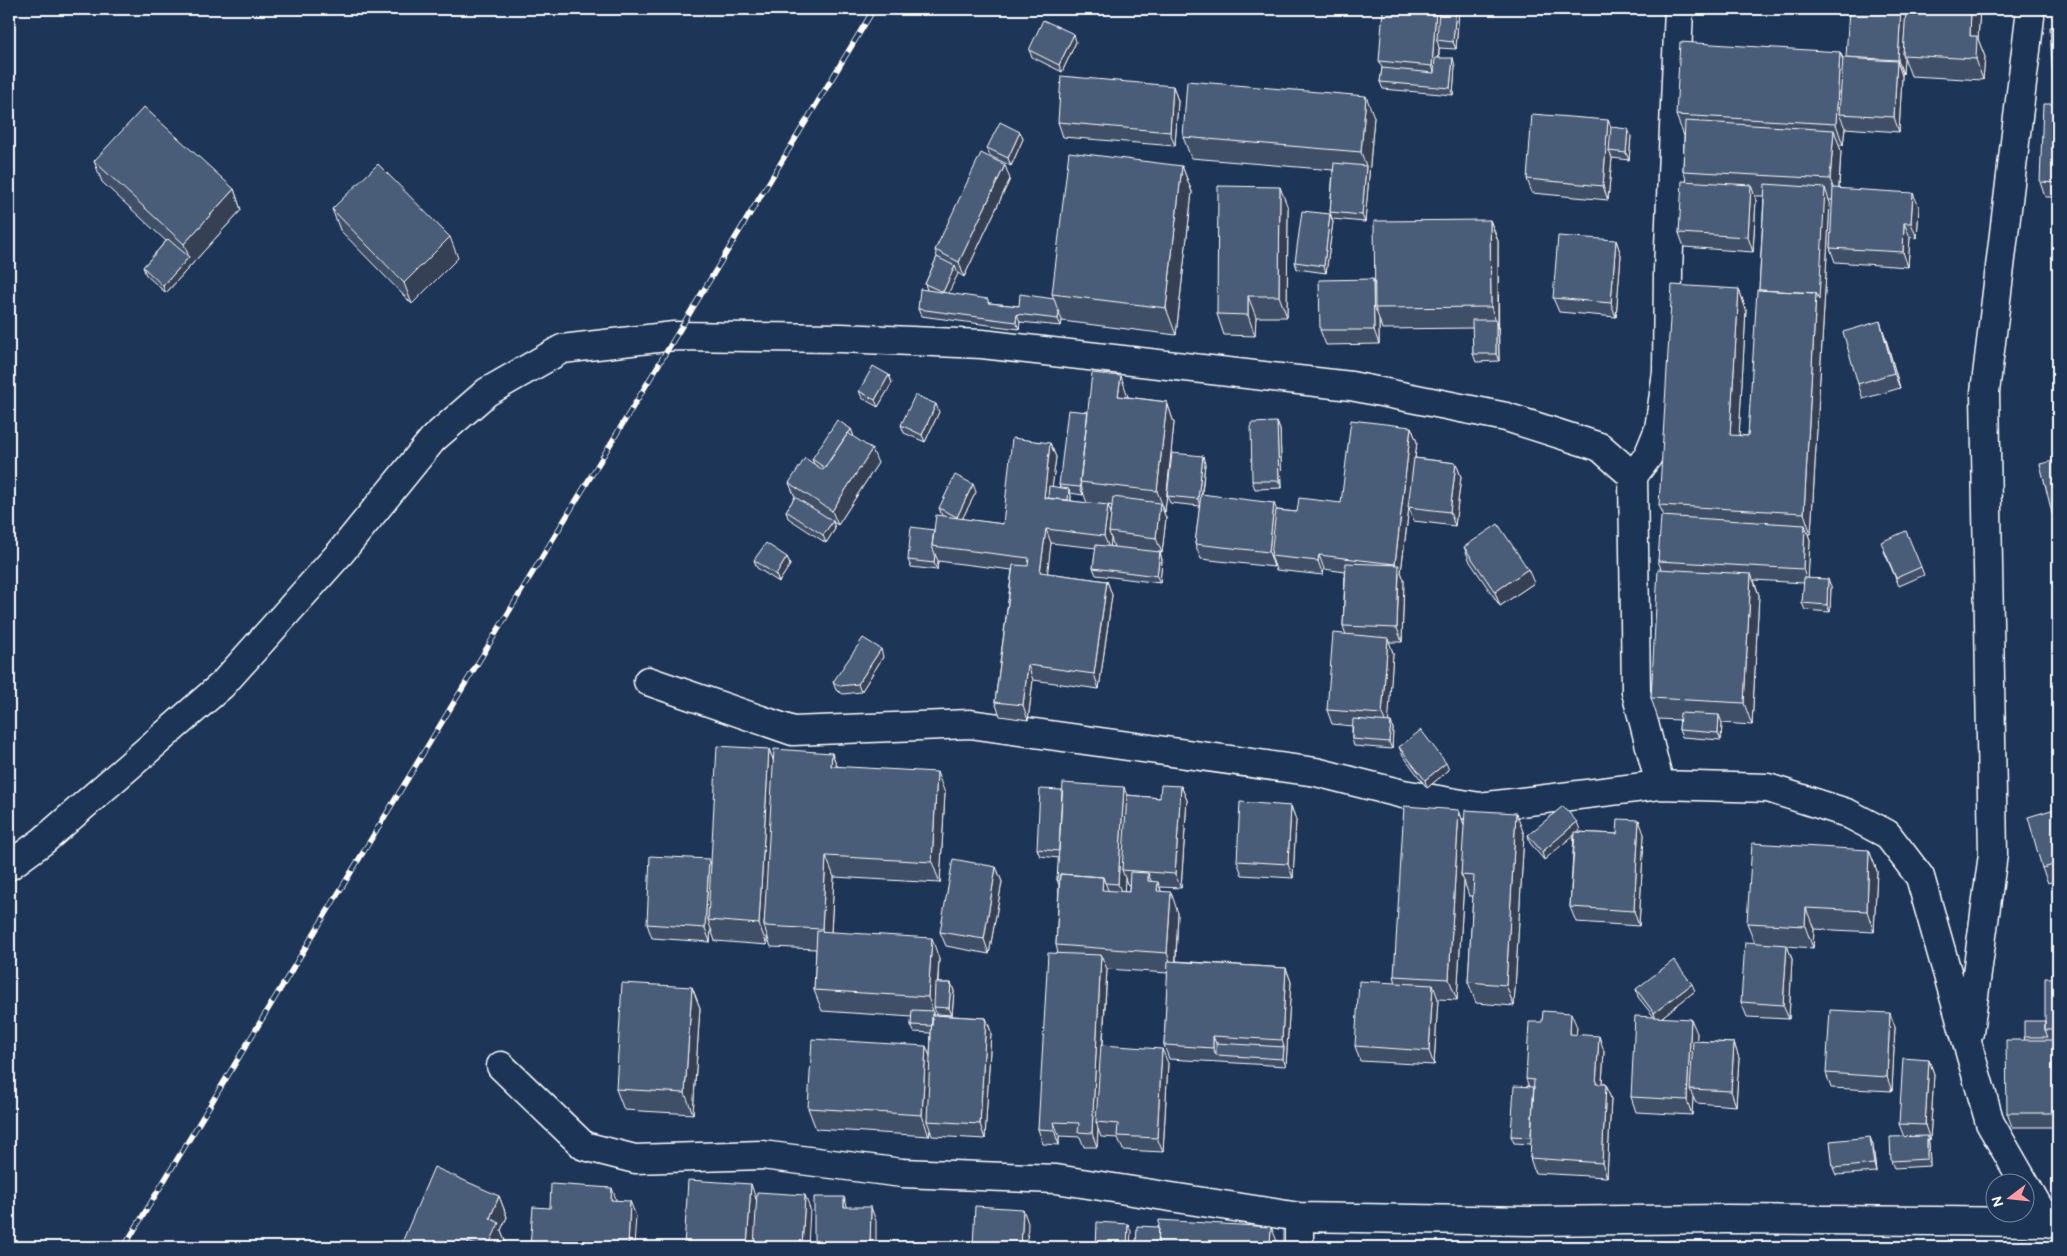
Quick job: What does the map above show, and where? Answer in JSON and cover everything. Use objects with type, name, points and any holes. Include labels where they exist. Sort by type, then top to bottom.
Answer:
[{"type":"street","points":[[1660,785],[1636,692],[1633,476],[1648,456],[1659,429],[1668,372],[1668,270],[1679,9]]},
{"type":"street","points":[[1967,1043],[1993,854],[1986,392],[2030,9]]},
{"type":"street","points":[[9,866],[44,841],[222,685],[341,552],[433,439],[487,392],[562,349],[674,336],[860,338],[982,344],[1351,386],[1506,417],[1600,447],[1633,476]]},
{"type":"street","points":[[648,681],[794,731],[970,724],[1316,772],[1403,794],[1480,807],[1660,785],[1768,788],[1847,813],[1886,834],[1920,877],[1990,1123],[2053,1223]]},
{"type":"street","points":[[501,1066],[584,1146],[635,1159],[762,1154],[902,1173],[1056,1179],[1300,1217],[1529,1221],[1737,1219],[2053,1223]]},
{"type":"street","points":[[1299,1247],[1300,1217]]},
{"type":"building","points":[[1383,9],[1436,9],[1432,66],[1379,61]]},
{"type":"building","points":[[1439,9],[1456,9],[1453,42],[1437,40]]},
{"type":"building","points":[[1849,9],[1901,9],[1898,60],[1846,57]]},
{"type":"building","points":[[1906,9],[1971,9],[1970,36],[1977,36],[1976,59],[1903,55]]},
{"type":"building","points":[[1043,20],[1074,34],[1059,65],[1029,50]]},
{"type":"building","points":[[2050,27],[2058,27],[2058,100],[2054,100]]},
{"type":"building","points":[[1680,42],[1840,52],[1836,124],[1676,115]]},
{"type":"building","points":[[1435,58],[1453,58],[1450,88],[1380,82],[1382,68],[1434,73]]},
{"type":"building","points":[[1843,58],[1897,61],[1894,117],[1839,114]]},
{"type":"building","points":[[1061,76],[1173,86],[1170,132],[1058,122]]},
{"type":"building","points":[[1187,81],[1366,96],[1361,152],[1183,137]]},
{"type":"building","points":[[2043,104],[2058,104],[2058,183],[2040,182]]},
{"type":"building","points":[[144,107],[234,189],[184,244],[94,161]]},
{"type":"building","points":[[1532,114],[1608,120],[1603,186],[1527,179]]},
{"type":"building","points":[[1685,121],[1834,130],[1830,179],[1683,171]]},
{"type":"building","points":[[1000,122],[1020,132],[1008,158],[987,148]]},
{"type":"building","points":[[1611,127],[1628,129],[1626,153],[1609,151]]},
{"type":"building","points":[[1069,152],[1182,166],[1166,308],[1052,294]]},
{"type":"building","points":[[981,153],[1005,165],[959,262],[935,250]]},
{"type":"building","points":[[1334,163],[1366,166],[1362,215],[1330,212]]},
{"type":"building","points":[[378,164],[450,237],[404,283],[332,209]]},
{"type":"building","points":[[1682,181],[1751,185],[1748,237],[1679,233]]},
{"type":"building","points":[[1765,184],[1825,188],[1819,300],[1816,293],[1759,290]]},
{"type":"building","points":[[1218,186],[1280,187],[1279,296],[1248,296],[1248,315],[1217,314]]},
{"type":"building","points":[[1833,188],[1913,193],[1911,223],[1904,223],[1903,252],[1830,248]]},
{"type":"building","points":[[1302,211],[1330,214],[1324,266],[1295,262]]},
{"type":"building","points":[[1490,220],[1491,307],[1375,308],[1374,221]]},
{"type":"building","points":[[1558,236],[1616,240],[1611,303],[1553,298]]},
{"type":"building","points":[[168,239],[189,257],[163,286],[143,267]]},
{"type":"building","points":[[937,257],[955,266],[943,292],[925,284]]},
{"type":"building","points":[[1373,279],[1374,330],[1320,330],[1319,280]]},
{"type":"building","points":[[1672,285],[1739,289],[1730,435],[1748,436],[1757,290],[1816,293],[1804,513],[1659,505]]},
{"type":"building","points":[[920,289],[988,299],[988,303],[1019,306],[1020,294],[1054,299],[1059,313],[1058,319],[1017,314],[1016,322],[918,309]]},
{"type":"building","points":[[1472,320],[1496,320],[1496,354],[1473,354]]},
{"type":"building","points":[[1880,321],[1894,373],[1858,384],[1843,332]]},
{"type":"building","points":[[873,366],[889,375],[875,400],[859,391]]},
{"type":"building","points":[[1092,373],[1121,376],[1118,396],[1167,402],[1157,491],[1080,482]]},
{"type":"building","points":[[915,395],[936,404],[922,435],[901,425]]},
{"type":"building","points":[[1068,410],[1088,412],[1080,487],[1059,485]]},
{"type":"building","points":[[837,420],[851,429],[825,468],[812,459]]},
{"type":"building","points":[[1351,420],[1411,427],[1395,564],[1319,555],[1318,561],[1271,556],[1276,510],[1297,512],[1299,498],[1341,503]]},
{"type":"building","points":[[1277,422],[1279,481],[1252,481],[1251,423]]},
{"type":"building","points":[[848,433],[872,449],[832,511],[789,483],[805,458],[823,470]]},
{"type":"building","points":[[1012,438],[1050,443],[1044,498],[1108,505],[1104,536],[1046,529],[1040,572],[1107,581],[1094,674],[1028,665],[1023,705],[995,702],[1013,565],[1028,566],[1029,558],[932,546],[936,515],[1003,524]]},
{"type":"building","points":[[1172,453],[1203,456],[1198,499],[1167,496]]},
{"type":"building","points":[[1414,458],[1456,463],[1450,512],[1408,507]]},
{"type":"building","points":[[2058,460],[2058,511],[2052,513],[2040,464]]},
{"type":"building","points":[[955,475],[973,484],[957,517],[939,508]]},
{"type":"building","points":[[1049,486],[1069,489],[1068,500],[1048,498]]},
{"type":"building","points":[[1201,494],[1274,503],[1269,552],[1195,544]]},
{"type":"building","points":[[795,497],[833,521],[823,535],[786,511]]},
{"type":"building","points":[[1113,497],[1160,503],[1156,538],[1109,532]]},
{"type":"building","points":[[1661,516],[1805,525],[1803,569],[1658,561]]},
{"type":"building","points":[[1498,524],[1528,569],[1495,592],[1464,547]]},
{"type":"building","points":[[911,527],[934,530],[932,546],[935,554],[934,563],[908,560]]},
{"type":"building","points":[[1906,531],[1921,567],[1896,578],[1881,542]]},
{"type":"building","points":[[766,543],[787,557],[776,575],[754,560]]},
{"type":"building","points":[[1096,545],[1160,552],[1157,576],[1093,568]]},
{"type":"building","points":[[1346,563],[1399,565],[1397,628],[1343,626]]},
{"type":"building","points":[[1658,569],[1751,574],[1744,703],[1651,698]]},
{"type":"building","points":[[1804,578],[1828,579],[1827,605],[1802,603]]},
{"type":"building","points":[[1333,633],[1388,638],[1382,714],[1327,710]]},
{"type":"building","points":[[863,638],[881,649],[858,684],[840,686],[833,682]]},
{"type":"building","points":[[1680,713],[1719,715],[1718,733],[1679,730]]},
{"type":"building","points":[[1353,719],[1391,722],[1389,742],[1352,739]]},
{"type":"building","points":[[1421,730],[1446,763],[1425,780],[1399,747]]},
{"type":"building","points":[[717,746],[769,749],[759,924],[708,920]]},
{"type":"building","points":[[774,749],[832,753],[831,766],[937,772],[932,862],[826,856],[822,929],[764,926]]},
{"type":"building","points":[[1063,783],[1124,787],[1118,884],[1105,883],[1103,877],[1060,874],[1059,881],[1057,880]]},
{"type":"building","points":[[1161,785],[1181,786],[1175,874],[1122,870],[1127,795],[1160,798]]},
{"type":"building","points":[[1040,789],[1062,790],[1059,851],[1037,849]]},
{"type":"building","points":[[1240,802],[1291,806],[1288,864],[1237,861]]},
{"type":"building","points":[[1404,806],[1459,810],[1449,979],[1394,976]]},
{"type":"building","points":[[1563,806],[1577,822],[1542,852],[1528,835]]},
{"type":"building","points":[[2058,808],[2058,864],[2042,868],[2028,817]]},
{"type":"building","points":[[1465,810],[1516,813],[1506,985],[1468,982],[1474,876],[1461,875]]},
{"type":"building","points":[[1618,819],[1639,820],[1634,911],[1570,907],[1575,832],[1617,834]]},
{"type":"building","points":[[1752,843],[1869,850],[1867,911],[1806,908],[1805,926],[1747,923]]},
{"type":"building","points":[[650,856],[709,859],[705,928],[647,924]]},
{"type":"building","points":[[953,859],[996,867],[984,939],[940,932]]},
{"type":"building","points":[[1130,872],[1148,873],[1148,881],[1158,882],[1157,891],[1171,892],[1167,953],[1056,945],[1060,874],[1103,877],[1102,890],[1129,892]]},
{"type":"building","points":[[817,931],[932,938],[928,997],[814,990]]},
{"type":"building","points":[[1745,942],[1787,945],[1783,1005],[1741,1002]]},
{"type":"building","points":[[1048,953],[1101,955],[1092,1133],[1078,1132],[1079,1123],[1054,1122],[1054,1130],[1038,1129]]},
{"type":"building","points":[[1674,960],[1692,984],[1654,1013],[1636,989]]},
{"type":"building","points":[[1168,961],[1286,968],[1282,1040],[1213,1036],[1213,1048],[1164,1045]]},
{"type":"building","points":[[2045,978],[2058,978],[2058,1030],[2045,1030]]},
{"type":"building","points":[[1359,981],[1433,985],[1429,1051],[1355,1046]]},
{"type":"building","points":[[622,983],[692,987],[685,1093],[616,1089]]},
{"type":"building","points":[[935,983],[951,983],[949,1008],[934,1007]]},
{"type":"building","points":[[912,1010],[933,1011],[932,1026],[911,1025]]},
{"type":"building","points":[[1830,1010],[1890,1013],[1887,1077],[1826,1073]]},
{"type":"building","points":[[1543,1011],[1571,1013],[1570,1034],[1599,1036],[1596,1084],[1606,1084],[1602,1163],[1530,1158],[1534,1080],[1526,1079],[1529,1022],[1542,1022]]},
{"type":"building","points":[[932,1015],[986,1018],[980,1124],[927,1121]]},
{"type":"building","points":[[1635,1016],[1691,1019],[1687,1100],[1631,1097]]},
{"type":"building","points":[[2024,1021],[2045,1021],[2045,1030],[2048,1037],[2024,1037]]},
{"type":"building","points":[[812,1039],[926,1046],[922,1115],[808,1108]]},
{"type":"building","points":[[2006,1040],[2058,1040],[2058,1113],[2007,1113]]},
{"type":"building","points":[[1693,1041],[1734,1043],[1731,1091],[1690,1089]]},
{"type":"building","points":[[1216,1043],[1284,1047],[1283,1059],[1216,1055]]},
{"type":"building","points":[[1101,1045],[1162,1049],[1157,1138],[1117,1136],[1118,1124],[1096,1122]]},
{"type":"building","points":[[1903,1058],[1929,1060],[1925,1125],[1899,1124]]},
{"type":"building","points":[[1514,1086],[1534,1087],[1531,1137],[1511,1136]]},
{"type":"building","points":[[1927,1136],[1927,1159],[1891,1161],[1890,1137]]},
{"type":"building","points":[[1870,1137],[1874,1164],[1833,1168],[1830,1141]]},
{"type":"building","points":[[434,1167],[499,1196],[490,1218],[499,1223],[488,1247],[481,1247],[468,1242],[466,1247],[400,1247]]},
{"type":"building","points":[[688,1180],[751,1184],[747,1247],[684,1247]]},
{"type":"building","points":[[551,1184],[612,1188],[611,1200],[630,1201],[628,1247],[530,1247],[533,1207],[550,1208]]},
{"type":"building","points":[[757,1192],[805,1195],[802,1247],[754,1247]]},
{"type":"building","points":[[814,1197],[844,1197],[844,1207],[871,1207],[870,1247],[814,1247]]},
{"type":"building","points":[[975,1206],[1023,1209],[1021,1247],[973,1247]]},
{"type":"building","points":[[1159,1220],[1271,1227],[1270,1247],[1158,1247]]},
{"type":"building","points":[[1097,1222],[1128,1224],[1127,1247],[1096,1247]]},
{"type":"building","points":[[1137,1226],[1159,1227],[1158,1247],[1136,1247]]},
{"type":"railway","points":[[124,1247],[874,9]]}]
